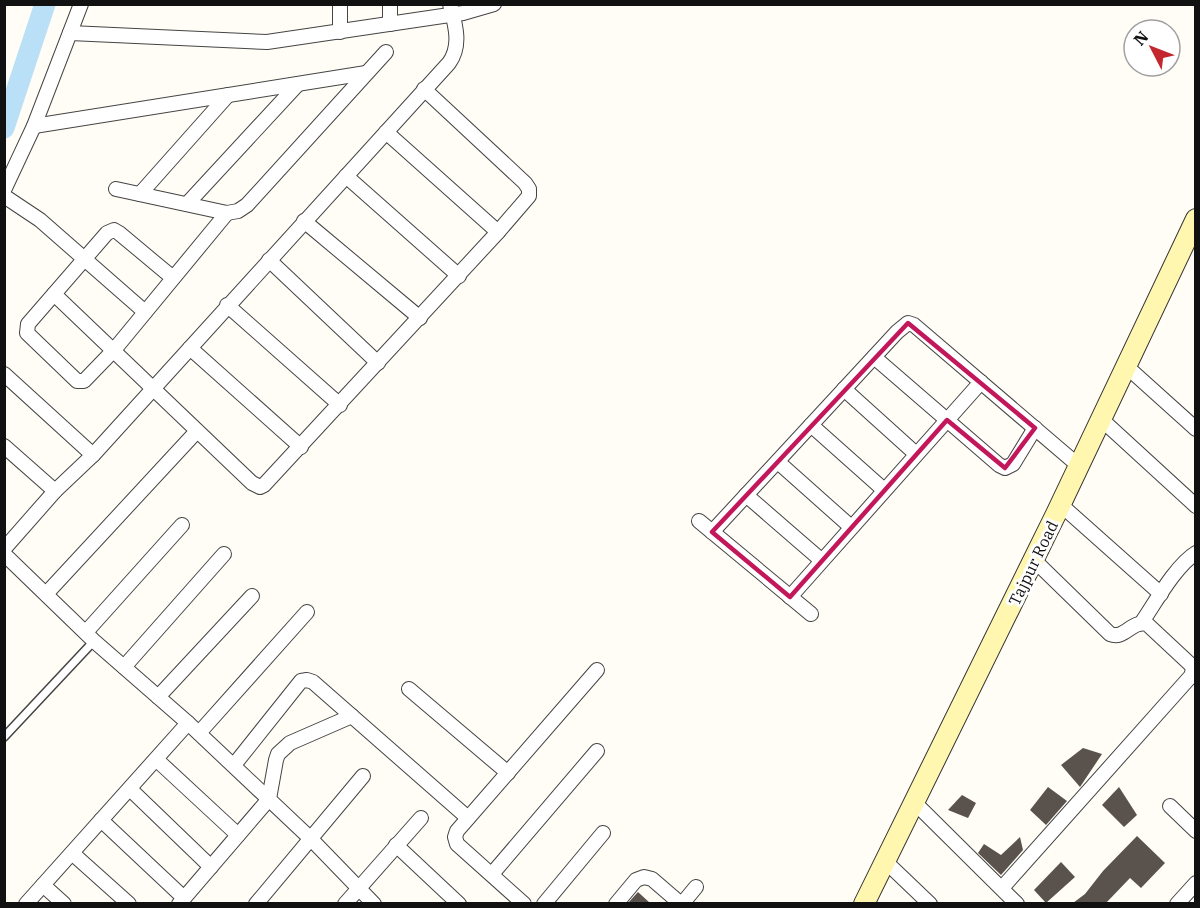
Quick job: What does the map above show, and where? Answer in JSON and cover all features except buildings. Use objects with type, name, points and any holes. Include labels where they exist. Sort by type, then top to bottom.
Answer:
[{"type":"main road","name":"Tajpur Road","points":[[864,903],[1061,505],[1196,219]]},
{"type":"street","points":[[4,190],[34,126],[81,4]]},
{"type":"street","points":[[340,4],[340,32]]},
{"type":"street","points":[[390,4],[390,24]]},
{"type":"street","points":[[70,33],[267,42],[390,24],[451,10],[494,4]]},
{"type":"street","points":[[4,549],[449,63],[456,52],[457,45],[451,10]]},
{"type":"street","points":[[117,189],[227,213],[238,212],[247,205],[386,52]]},
{"type":"street","points":[[34,126],[366,73]]},
{"type":"street","points":[[187,204],[298,84]]},
{"type":"street","points":[[54,294],[252,483],[261,487],[459,276],[529,196],[530,189],[525,183],[424,89]]},
{"type":"street","points":[[140,194],[228,95]]},
{"type":"street","points":[[386,132],[498,232]]},
{"type":"street","points":[[346,176],[459,276]]},
{"type":"street","points":[[4,196],[40,220],[145,312]]},
{"type":"street","points":[[173,278],[114,231],[107,233],[27,324],[27,333],[77,381],[84,381],[114,350],[227,213]]},
{"type":"street","points":[[304,221],[420,318]]},
{"type":"street","points":[[268,260],[378,363]]},
{"type":"street","points":[[227,305],[340,405]]},
{"type":"street","points":[[712,532],[873,357],[908,323],[914,325],[1079,466]]},
{"type":"street","points":[[190,348],[301,447]]},
{"type":"street","points":[[873,357],[1005,468],[1012,464],[1035,428]]},
{"type":"street","points":[[1126,366],[1196,429]]},
{"type":"street","points":[[4,374],[93,454]]},
{"type":"street","points":[[790,597],[981,382]]},
{"type":"street","points":[[844,389],[916,454]]},
{"type":"street","points":[[1101,419],[1196,506]]},
{"type":"street","points":[[811,425],[884,490]]},
{"type":"street","points":[[46,594],[197,431]]},
{"type":"street","points":[[4,446],[55,491]]},
{"type":"street","points":[[778,462],[851,527]]},
{"type":"street","points":[[746,495],[821,560]]},
{"type":"street","points":[[1061,505],[1161,594]]},
{"type":"street","points":[[699,521],[811,614]]},
{"type":"street","points":[[90,636],[182,525]]},
{"type":"street","points":[[1034,560],[1110,634],[1115,636],[1122,635],[1142,622],[1185,563],[1196,553]]},
{"type":"street","points":[[4,554],[90,636],[234,765],[311,838],[374,903]]},
{"type":"street","points":[[124,667],[224,554]]},
{"type":"street","points":[[158,696],[252,596]]},
{"type":"street","points":[[199,733],[307,612]]},
{"type":"street","points":[[1002,888],[1191,676],[1193,670],[1191,665],[1142,622]]},
{"type":"street","points":[[524,903],[458,844],[455,837],[468,818],[597,670]]},
{"type":"street","points":[[234,765],[301,681],[307,680],[313,682],[468,818]]},
{"type":"street","points":[[409,689],[508,773]]},
{"type":"street","points":[[101,820],[181,901],[269,799],[276,760],[283,748],[351,716]]},
{"type":"street","points":[[26,903],[188,723]]},
{"type":"street","points":[[492,874],[597,751]]},
{"type":"street","points":[[156,760],[238,835]]},
{"type":"street","points":[[256,903],[363,776]]},
{"type":"street","points":[[130,789],[211,867]]},
{"type":"street","points":[[914,802],[1017,903]]},
{"type":"street","points":[[1170,806],[1196,831]]},
{"type":"street","points":[[345,903],[421,818]]},
{"type":"street","points":[[544,903],[603,833]]},
{"type":"street","points":[[396,845],[459,903]]},
{"type":"street","points":[[72,853],[129,903]]},
{"type":"street","points":[[885,861],[930,903]]},
{"type":"street","points":[[616,903],[636,880],[644,877],[651,879],[681,903],[696,887]]},
{"type":"street","points":[[1178,903],[1196,883]]},
{"type":"street","points":[[43,885],[64,903]]},
{"type":"lane","points":[[4,737],[90,636]]},
{"type":"highlighted area","points":[[908,323],[1035,428],[1005,468],[947,420],[790,597],[712,532]]},
{"type":"waterway","points":[[4,128],[45,4]]}]
